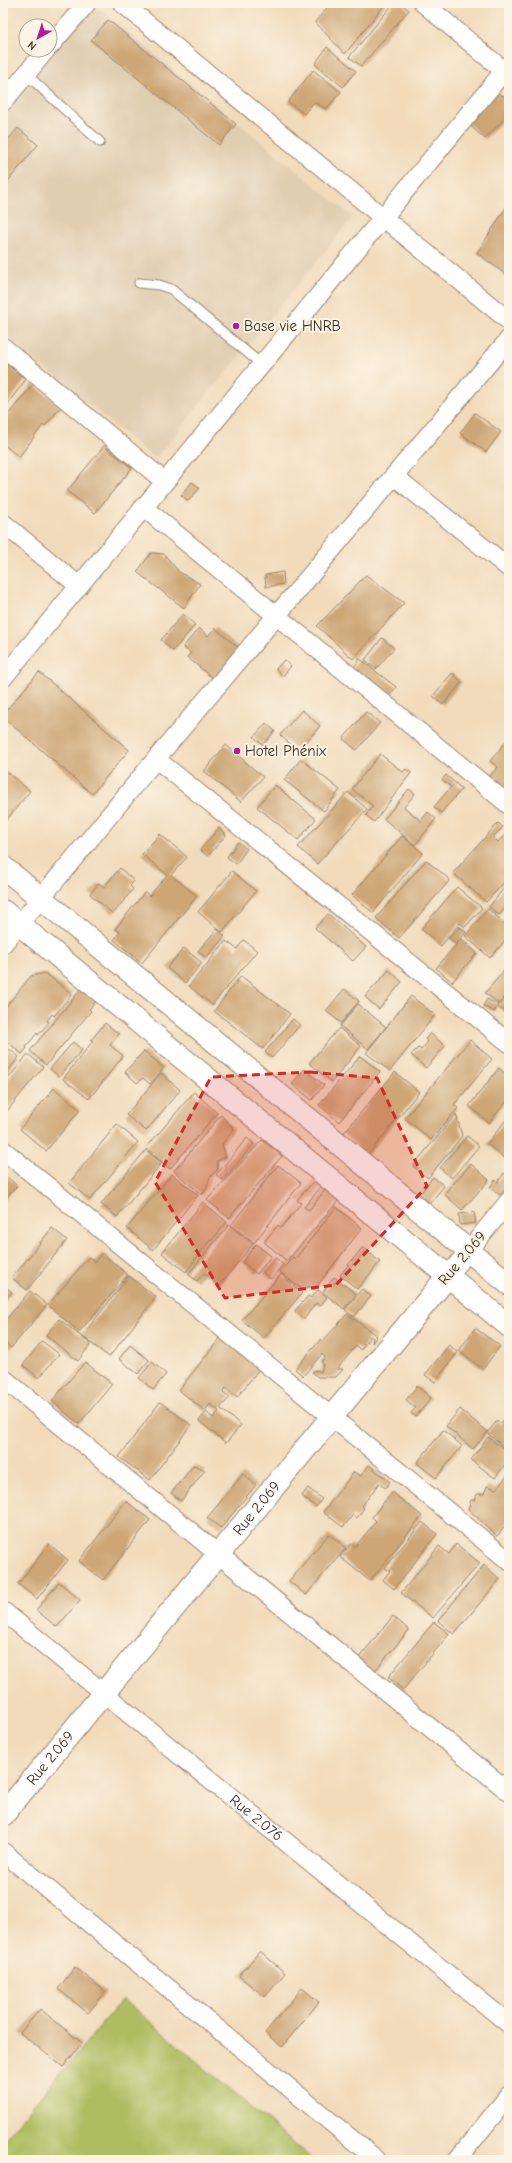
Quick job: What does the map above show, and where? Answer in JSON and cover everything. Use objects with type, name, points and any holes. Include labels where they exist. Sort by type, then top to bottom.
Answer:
[{"type":"street","points":[[58,37],[87,3]]},
{"type":"street","points":[[122,3],[509,321]]},
{"type":"street","points":[[3,678],[382,218],[507,70],[423,3]]},
{"type":"street","points":[[3,102],[39,58]]},
{"type":"street","points":[[3,944],[156,758],[509,339]]},
{"type":"street","points":[[3,347],[164,482]]},
{"type":"street","points":[[394,476],[509,568]]},
{"type":"street","points":[[143,507],[509,805]]},
{"type":"street","points":[[3,523],[79,586]]},
{"type":"street","points":[[156,758],[509,1043]]},
{"type":"street","points":[[3,867],[509,1284]]},
{"type":"street","points":[[3,910],[509,1326]]},
{"type":"street","points":[[3,1150],[509,1561]]},
{"type":"street","name":"Rue 2.069","points":[[3,1815],[509,1201]]},
{"type":"street","points":[[3,1378],[509,1792]]},
{"type":"street","name":"Rue 2.076","points":[[3,1611],[509,2024]]},
{"type":"street","points":[[3,1852],[377,2160]]},
{"type":"street","points":[[457,2160],[509,2095]]},
{"type":"lane","points":[[26,74],[100,142]]},
{"type":"lane","points":[[139,283],[159,285],[171,289],[261,364]]},
{"type":"highlighted area","points":[[310,1072],[377,1078],[427,1186],[336,1285],[225,1298],[155,1182],[211,1077]]},
{"type":"shaded area","points":[[101,10],[353,217],[155,459],[3,333],[3,110],[45,58],[58,58],[58,42],[83,11]]},
{"type":"green space","points":[[123,1999],[313,2160],[3,2160],[3,2141]]},
{"type":"building","points":[[331,3],[386,3],[345,54],[315,22]]},
{"type":"building","points":[[394,3],[400,3],[409,10],[361,66],[349,57]]},
{"type":"building","points":[[108,20],[236,124],[219,145],[91,40]]},
{"type":"building","points":[[327,47],[356,71],[343,87],[315,64]]},
{"type":"building","points":[[313,70],[341,92],[326,109],[314,102],[304,114],[288,102]]},
{"type":"building","points":[[484,88],[509,98],[509,114],[485,139],[464,120]]},
{"type":"building","points":[[18,128],[38,145],[3,187],[3,146]]},
{"type":"building","points":[[509,203],[509,277],[477,253]]},
{"type":"building","points":[[8,365],[26,379],[3,410],[3,371]]},
{"type":"building","points":[[33,384],[61,407],[45,426],[43,425],[19,457],[3,444],[3,421]]},
{"type":"building","points":[[475,413],[501,432],[486,452],[460,433]]},
{"type":"building","points":[[104,446],[132,468],[95,513],[67,491]]},
{"type":"building","points":[[192,482],[200,488],[188,501],[181,495]]},
{"type":"building","points":[[151,553],[164,554],[179,572],[200,584],[184,608],[137,572]]},
{"type":"building","points":[[283,572],[284,584],[266,587],[265,575]]},
{"type":"building","points":[[366,575],[404,603],[353,659],[317,626]]},
{"type":"building","points":[[183,614],[195,625],[173,651],[161,640]]},
{"type":"building","points":[[199,628],[208,636],[215,628],[246,654],[221,685],[187,657],[191,653],[183,647]]},
{"type":"building","points":[[382,638],[394,648],[376,669],[365,660]]},
{"type":"building","points":[[360,659],[396,687],[386,700],[350,672]]},
{"type":"building","points":[[284,660],[291,666],[283,676],[276,669]]},
{"type":"building","points":[[39,672],[129,750],[92,794],[3,717],[3,714]]},
{"type":"building","points":[[452,673],[462,682],[443,705],[433,696]]},
{"type":"building","points":[[302,710],[320,726],[298,751],[280,735]]},
{"type":"building","points":[[366,712],[380,723],[357,750],[343,739]]},
{"type":"building","points":[[266,723],[275,731],[263,745],[254,737]]},
{"type":"building","points":[[509,738],[509,786],[506,791],[489,777],[498,767],[490,761]]},
{"type":"building","points":[[226,745],[263,777],[241,802],[204,771]]},
{"type":"building","points":[[380,754],[403,772],[406,769],[411,773],[374,822],[366,815],[373,806],[352,789]]},
{"type":"building","points":[[301,759],[340,790],[324,811],[284,780]]},
{"type":"building","points":[[3,769],[30,791],[3,824]]},
{"type":"building","points":[[446,775],[462,789],[441,813],[434,807],[451,787],[442,780]]},
{"type":"building","points":[[275,785],[316,819],[298,840],[257,807]]},
{"type":"building","points":[[409,789],[415,794],[404,807],[421,821],[428,812],[436,819],[415,845],[384,819]]},
{"type":"building","points":[[348,792],[367,809],[317,864],[298,847]]},
{"type":"building","points":[[498,823],[503,827],[493,837],[498,842],[508,831],[509,833],[509,848],[507,850],[509,852],[509,877],[486,902],[453,873]]},
{"type":"building","points":[[219,828],[226,835],[208,856],[200,850]]},
{"type":"building","points":[[160,834],[187,857],[171,875],[197,896],[142,963],[114,940],[120,932],[115,929],[145,892],[149,896],[167,875],[142,854]]},
{"type":"building","points":[[402,836],[423,853],[373,913],[352,895]]},
{"type":"building","points":[[238,842],[247,849],[236,864],[227,857]]},
{"type":"building","points":[[426,860],[450,880],[399,938],[376,918]]},
{"type":"building","points":[[120,868],[134,881],[130,886],[133,889],[113,914],[90,894],[99,883],[104,887]]},
{"type":"building","points":[[232,871],[256,891],[222,932],[198,912]]},
{"type":"building","points":[[509,882],[509,903],[499,915],[489,907]]},
{"type":"building","points":[[457,887],[482,908],[465,927],[460,923],[441,946],[421,929]]},
{"type":"building","points":[[488,909],[509,927],[509,936],[490,958],[465,936]]},
{"type":"building","points":[[328,914],[366,947],[353,961],[315,928]]},
{"type":"building","points":[[460,927],[466,932],[456,944],[449,938]]},
{"type":"building","points":[[217,929],[225,936],[206,958],[198,951]]},
{"type":"building","points":[[461,939],[477,953],[452,982],[436,968]]},
{"type":"building","points":[[244,940],[257,951],[212,1005],[189,986],[226,941],[237,949]]},
{"type":"building","points":[[184,948],[202,963],[185,983],[167,968]]},
{"type":"building","points":[[509,965],[509,992],[499,1004],[485,993]]},
{"type":"building","points":[[389,970],[402,982],[379,1009],[365,997]]},
{"type":"building","points":[[45,973],[72,994],[54,1016],[52,1014],[47,1021],[49,1022],[38,1035],[37,1033],[22,1054],[3,1038],[3,1010],[31,976]]},
{"type":"building","points":[[241,976],[290,1014],[263,1049],[214,1011]]},
{"type":"building","points":[[81,989],[96,1001],[89,1009],[91,1011],[46,1065],[30,1051]]},
{"type":"building","points":[[344,989],[359,1001],[341,1023],[326,1011]]},
{"type":"building","points":[[509,994],[509,1007],[505,1012],[498,1007]]},
{"type":"building","points":[[411,996],[435,1015],[390,1071],[366,1053]]},
{"type":"building","points":[[487,999],[498,1005],[494,1012],[483,1006]]},
{"type":"building","points":[[358,1004],[386,1027],[368,1049],[340,1026]]},
{"type":"building","points":[[293,1019],[300,1025],[272,1058],[265,1052]]},
{"type":"building","points":[[105,1023],[119,1034],[110,1045],[123,1056],[89,1099],[63,1079]]},
{"type":"building","points":[[339,1028],[361,1046],[332,1082],[309,1063]]},
{"type":"building","points":[[430,1033],[445,1046],[426,1068],[411,1055],[418,1048],[421,1050],[428,1042],[425,1039]]},
{"type":"building","points":[[470,1040],[492,1059],[454,1105],[458,1108],[431,1140],[405,1118]]},
{"type":"building","points":[[73,1042],[82,1050],[59,1077],[50,1069]]},
{"type":"building","points":[[3,1044],[19,1057],[3,1077]]},
{"type":"building","points":[[144,1051],[164,1068],[150,1084],[143,1078],[137,1083],[125,1072]]},
{"type":"building","points":[[28,1054],[43,1067],[3,1116],[3,1085]]},
{"type":"building","points":[[360,1056],[380,1072],[339,1122],[319,1105]]},
{"type":"building","points":[[499,1068],[509,1077],[509,1098],[489,1123],[469,1106]]},
{"type":"building","points":[[304,1069],[324,1085],[312,1100],[292,1084]]},
{"type":"building","points":[[395,1072],[419,1092],[368,1155],[343,1134]]},
{"type":"building","points":[[161,1073],[180,1090],[146,1131],[126,1115]]},
{"type":"building","points":[[54,1088],[80,1110],[46,1151],[20,1129]]},
{"type":"building","points":[[194,1092],[217,1113],[170,1169],[146,1148]]},
{"type":"building","points":[[456,1114],[462,1136],[428,1178],[413,1166]]},
{"type":"building","points":[[221,1115],[234,1129],[222,1144],[226,1157],[217,1161],[218,1169],[210,1177],[207,1187],[202,1195],[174,1171]]},
{"type":"building","points":[[509,1116],[509,1159],[508,1161],[487,1144]]},
{"type":"building","points":[[117,1124],[138,1142],[90,1200],[69,1183]]},
{"type":"building","points":[[467,1136],[479,1146],[452,1178],[440,1168]]},
{"type":"building","points":[[247,1138],[254,1144],[223,1180],[216,1175]]},
{"type":"building","points":[[262,1140],[282,1156],[229,1218],[207,1200]]},
{"type":"building","points":[[146,1150],[162,1163],[117,1217],[101,1204]]},
{"type":"building","points":[[471,1164],[489,1180],[462,1210],[444,1194]]},
{"type":"building","points":[[278,1165],[301,1183],[254,1243],[231,1225]]},
{"type":"building","points":[[3,1173],[17,1186],[3,1201]]},
{"type":"building","points":[[504,1173],[509,1177],[509,1184],[500,1195],[490,1187],[495,1180],[498,1182]]},
{"type":"building","points":[[172,1174],[198,1195],[153,1250],[127,1228]]},
{"type":"building","points":[[433,1177],[444,1186],[430,1203],[420,1194]]},
{"type":"building","points":[[314,1181],[321,1187],[304,1207],[309,1210],[325,1190],[338,1201],[287,1261],[264,1242],[278,1225],[281,1228],[301,1203],[297,1200]]},
{"type":"building","points":[[203,1202],[227,1222],[211,1241],[210,1240],[186,1272],[162,1253]]},
{"type":"building","points":[[336,1207],[362,1228],[314,1290],[309,1286],[304,1291],[280,1272],[293,1257],[295,1259]]},
{"type":"building","points":[[474,1212],[476,1223],[460,1225],[459,1214]]},
{"type":"building","points":[[229,1225],[253,1244],[219,1286],[204,1273],[197,1281],[188,1274]]},
{"type":"building","points":[[52,1228],[67,1240],[27,1290],[12,1278]]},
{"type":"building","points":[[256,1244],[271,1256],[257,1274],[242,1262]]},
{"type":"building","points":[[363,1247],[380,1262],[357,1289],[340,1275]]},
{"type":"building","points":[[102,1253],[128,1275],[79,1332],[48,1305],[89,1257],[95,1262]]},
{"type":"building","points":[[276,1258],[283,1265],[271,1279],[263,1273]]},
{"type":"building","points":[[281,1274],[302,1293],[264,1338],[242,1320]]},
{"type":"building","points":[[129,1276],[156,1297],[109,1357],[82,1336]]},
{"type":"building","points":[[334,1277],[356,1294],[344,1309],[323,1292]]},
{"type":"building","points":[[3,1285],[12,1292],[3,1303]]},
{"type":"building","points":[[362,1289],[371,1296],[354,1317],[345,1310]]},
{"type":"building","points":[[318,1290],[327,1297],[320,1306],[316,1303],[304,1319],[295,1311],[308,1296],[311,1298]]},
{"type":"building","points":[[30,1291],[47,1305],[11,1348],[3,1341],[3,1323]]},
{"type":"building","points":[[347,1314],[377,1336],[372,1343],[373,1338],[370,1336],[361,1350],[356,1346],[337,1369],[343,1369],[336,1377],[318,1377],[312,1372],[317,1370],[321,1372],[323,1364],[321,1362],[325,1357],[322,1354],[303,1376],[295,1369],[321,1339],[323,1341]]},
{"type":"building","points":[[59,1319],[91,1344],[78,1361],[46,1335]]},
{"type":"building","points":[[475,1328],[500,1346],[483,1369],[459,1351]]},
{"type":"building","points":[[221,1337],[260,1368],[237,1397],[226,1388],[223,1392],[230,1397],[220,1408],[241,1425],[226,1443],[199,1421],[206,1412],[213,1418],[219,1411],[210,1404],[205,1411],[179,1390]]},
{"type":"building","points":[[42,1341],[59,1354],[39,1378],[23,1365]]},
{"type":"building","points":[[130,1345],[149,1360],[138,1374],[119,1359]]},
{"type":"building","points":[[449,1345],[458,1352],[435,1382],[425,1375]]},
{"type":"building","points":[[85,1362],[112,1384],[79,1424],[52,1401]]},
{"type":"building","points":[[152,1362],[166,1374],[153,1390],[139,1378]]},
{"type":"building","points":[[417,1386],[431,1398],[416,1417],[411,1413],[416,1408],[406,1400]]},
{"type":"building","points":[[160,1402],[191,1425],[150,1480],[119,1457]]},
{"type":"building","points":[[460,1409],[488,1432],[473,1449],[446,1426]]},
{"type":"building","points":[[509,1413],[509,1451],[487,1433],[497,1421],[500,1424]]},
{"type":"building","points":[[443,1430],[462,1446],[436,1478],[417,1463]]},
{"type":"building","points":[[488,1437],[509,1452],[509,1459],[495,1478],[471,1460]]},
{"type":"building","points":[[194,1465],[205,1470],[181,1501],[171,1493]]},
{"type":"building","points":[[369,1465],[390,1482],[385,1488],[379,1483],[362,1506],[364,1508],[357,1518],[353,1515],[343,1527],[323,1512],[354,1472],[361,1476]]},
{"type":"building","points":[[243,1474],[256,1485],[221,1528],[207,1518]]},
{"type":"building","points":[[509,1474],[509,1522],[497,1536],[468,1509],[471,1500],[475,1500],[477,1494],[484,1494],[487,1486],[496,1489]]},
{"type":"building","points":[[308,1488],[322,1499],[316,1507],[302,1496]]},
{"type":"building","points":[[392,1492],[422,1516],[370,1581],[340,1557],[351,1544],[355,1547],[376,1521],[372,1517]]},
{"type":"building","points":[[126,1501],[150,1520],[103,1580],[79,1561]]},
{"type":"building","points":[[422,1522],[437,1534],[394,1589],[383,1580],[390,1571],[385,1568]]},
{"type":"building","points":[[329,1534],[346,1548],[306,1595],[289,1581]]},
{"type":"building","points":[[49,1544],[68,1560],[37,1599],[18,1584]]},
{"type":"building","points":[[456,1544],[480,1563],[433,1618],[401,1593],[439,1546],[449,1554]]},
{"type":"building","points":[[484,1565],[500,1579],[454,1634],[438,1621]]},
{"type":"building","points":[[59,1582],[80,1600],[57,1627],[36,1610]]},
{"type":"building","points":[[393,1616],[409,1630],[373,1673],[357,1660]]},
{"type":"building","points":[[434,1622],[449,1634],[403,1690],[388,1677]]},
{"type":"building","points":[[260,1951],[285,1973],[265,1997],[239,1976]]},
{"type":"building","points":[[75,1967],[106,1992],[88,2013],[58,1989]]},
{"type":"building","points":[[302,1988],[319,2002],[282,2047],[265,2033]]},
{"type":"building","points":[[40,2009],[82,2043],[63,2067],[20,2033]]},
{"type":"place","name":"Base vie HNRB","points":[[236,326]]},
{"type":"place","name":"Hotel Phénix","points":[[237,751]]}]
